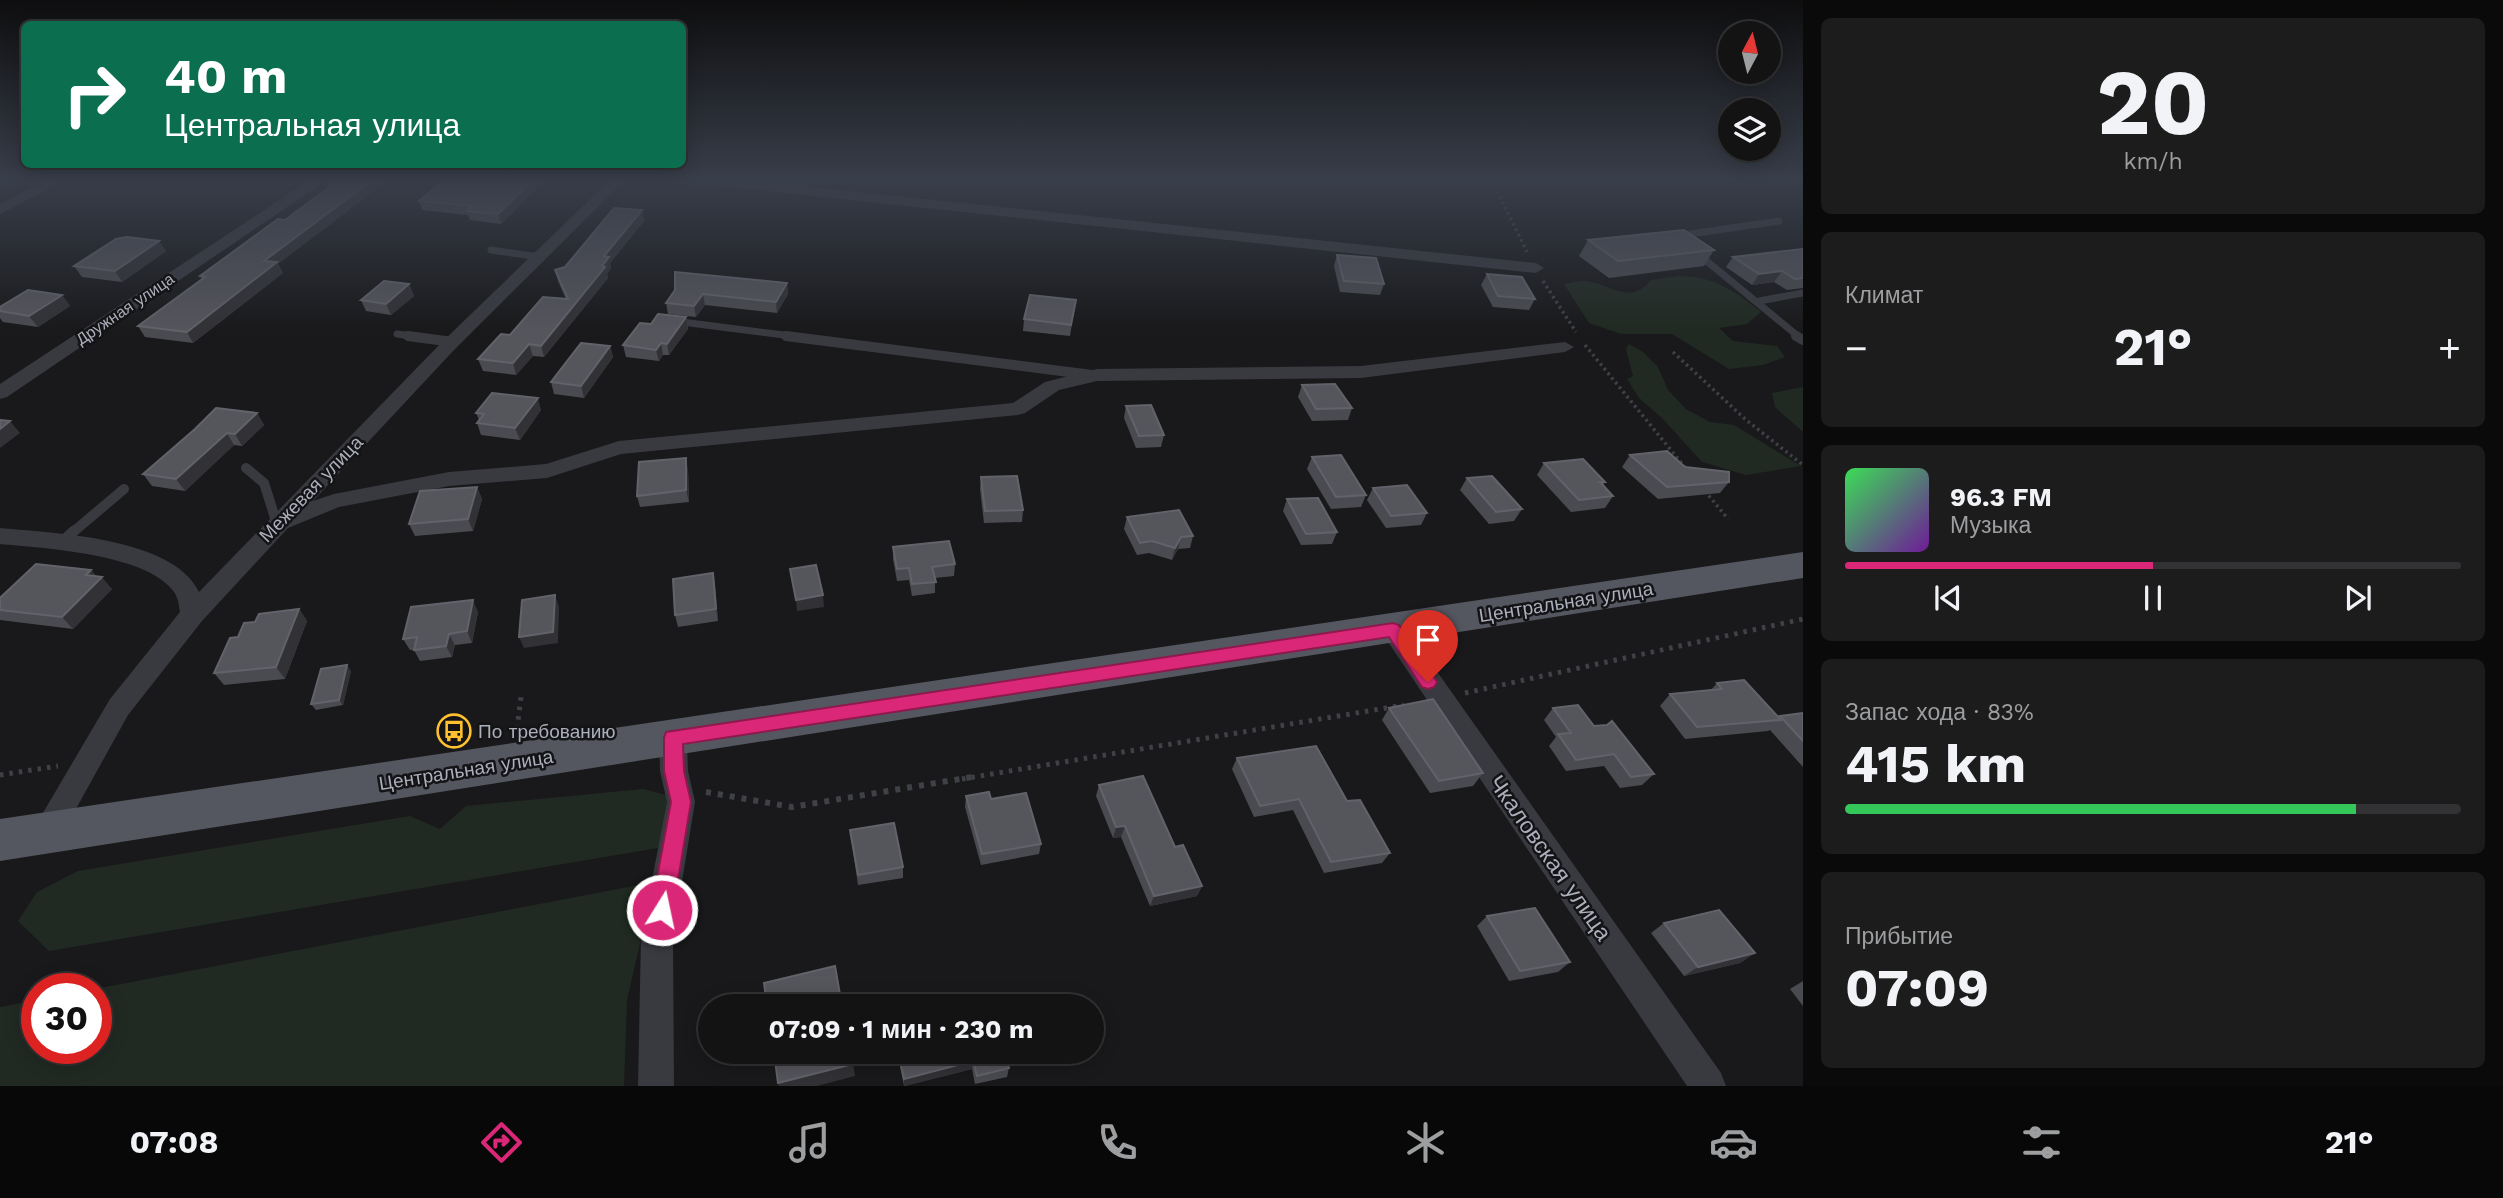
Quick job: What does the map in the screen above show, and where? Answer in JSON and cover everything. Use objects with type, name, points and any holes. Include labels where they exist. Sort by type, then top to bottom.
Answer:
[{"type":"main road","name":"Центральная улица","points":[[0,840],[673,754],[1393,629],[1803,565]]},
{"type":"street","name":"Дружная улица","points":[[0,393],[244,231]]},
{"type":"street","name":"Межевая улица","points":[[47,833],[119,707],[193,614],[453,342],[567,231]]},
{"type":"street","points":[[1181,231],[1535,268]]},
{"type":"street","points":[[277,524],[334,501],[449,479],[547,471],[619,448],[1018,409],[1052,386],[1097,375],[1361,372],[1575,341]]},
{"type":"street","points":[[0,536],[93,545],[166,570],[185,589],[193,614]]},
{"type":"street","name":"Чкаловская улица","points":[[1393,629],[1708,1086]]},
{"type":"street","points":[[656,1086],[657,937],[681,802],[673,754]]},
{"type":"lane","points":[[1713,231],[1683,235],[1684,244],[1759,301],[1784,327],[1803,340]]},
{"type":"lane","points":[[491,250],[540,257]]},
{"type":"lane","points":[[1759,301],[1803,293]]},
{"type":"lane","points":[[661,319],[1097,375]]},
{"type":"lane","points":[[397,334],[453,342]]},
{"type":"lane","points":[[246,468],[264,483],[277,524]]},
{"type":"lane","points":[[62,542],[124,489]]},
{"type":"path","points":[[1517,231],[1575,341],[1693,477]]},
{"type":"path","points":[[1673,352],[1745,419],[1803,465]]},
{"type":"path","points":[[1702,487],[1728,519]]},
{"type":"path","points":[[673,754],[709,794],[792,807],[1439,699],[1803,620]]},
{"type":"path","points":[[519,729],[521,697]]},
{"type":"path","points":[[0,775],[86,762]]},
{"type":"shaded area","points":[[1679,276],[1713,282],[1752,304],[1761,312],[1747,324],[1719,328],[1733,341],[1777,346],[1785,357],[1763,365],[1729,369],[1672,334],[1621,334],[1589,323],[1564,284],[1586,281],[1628,293],[1636,292],[1651,280]]},
{"type":"shaded area","points":[[1629,344],[1643,352],[1658,367],[1668,390],[1686,409],[1710,422],[1734,425],[1801,466],[1746,475],[1702,462],[1662,418],[1639,398],[1627,379],[1633,376],[1626,349]]},
{"type":"shaded area","points":[[1803,387],[1803,432],[1775,407],[1772,393]]},
{"type":"shaded area","points":[[643,789],[670,796],[671,821],[658,848],[49,951],[18,921],[37,892],[78,871],[410,816],[440,829],[466,806]]},
{"type":"shaded area","points":[[654,882],[627,1000],[624,1086],[0,1086],[0,1007],[21,1003],[21,1064],[112,1064],[112,986]]},
{"type":"building","points":[[262,231],[304,231],[264,261],[277,262],[187,332],[138,326],[205,277],[200,276]]},
{"type":"building","points":[[595,231],[625,231],[604,256],[609,257],[602,266],[605,267],[541,346],[529,344],[513,363],[478,359],[501,334],[510,335],[543,297],[568,299],[555,270],[565,267]]},
{"type":"building","points":[[1685,231],[1714,250],[1618,261],[1588,240]]},
{"type":"building","points":[[127,237],[159,241],[115,271],[74,266],[116,239]]},
{"type":"building","points":[[1803,249],[1803,278],[1795,279],[1782,271],[1759,274],[1733,257]]},
{"type":"building","points":[[1337,255],[1376,258],[1384,284],[1344,281]]},
{"type":"building","points":[[675,272],[787,283],[776,302],[703,294],[694,306],[666,303],[675,290]]},
{"type":"building","points":[[1487,274],[1522,277],[1535,299],[1498,296]]},
{"type":"building","points":[[384,281],[409,284],[386,304],[361,300]]},
{"type":"building","points":[[28,290],[62,295],[29,316],[0,311],[0,307]]},
{"type":"building","points":[[1030,295],[1076,300],[1071,325],[1024,319]]},
{"type":"building","points":[[658,314],[686,317],[667,344],[661,343],[656,350],[623,345],[640,323],[651,324]]},
{"type":"building","points":[[581,343],[610,346],[581,386],[551,382]]},
{"type":"building","points":[[1335,384],[1352,408],[1316,409],[1302,385]]},
{"type":"building","points":[[492,393],[538,398],[515,428],[477,423],[484,414],[476,413]]},
{"type":"building","points":[[1151,405],[1164,435],[1139,436],[1126,406]]},
{"type":"building","points":[[216,408],[257,413],[235,434],[227,433],[176,479],[143,474],[195,429]]},
{"type":"building","points":[[0,420],[10,421],[0,429]]},
{"type":"building","points":[[1667,451],[1685,467],[1729,472],[1729,482],[1667,487],[1630,455]]},
{"type":"building","points":[[1341,455],[1366,495],[1336,497],[1312,457]]},
{"type":"building","points":[[686,458],[686,490],[637,496],[639,462]]},
{"type":"building","points":[[1583,459],[1605,482],[1600,482],[1613,496],[1579,500],[1544,463]]},
{"type":"building","points":[[1017,476],[1023,510],[985,511],[981,477]]},
{"type":"building","points":[[1492,476],[1522,509],[1496,512],[1467,478]]},
{"type":"building","points":[[1407,485],[1427,513],[1391,516],[1373,488]]},
{"type":"building","points":[[477,487],[468,519],[409,524],[420,491]]},
{"type":"building","points":[[1318,498],[1337,532],[1306,534],[1287,499]]},
{"type":"building","points":[[1179,510],[1193,536],[1181,537],[1175,548],[1152,541],[1140,543],[1127,517]]},
{"type":"building","points":[[949,541],[955,564],[932,567],[936,582],[912,584],[909,568],[897,569],[893,547]]},
{"type":"building","points":[[36,564],[91,570],[86,575],[102,577],[62,617],[0,610],[0,598]]},
{"type":"building","points":[[816,565],[823,595],[796,600],[790,569]]},
{"type":"building","points":[[713,573],[716,609],[675,615],[673,579]]},
{"type":"building","points":[[555,595],[553,632],[519,637],[522,600]]},
{"type":"building","points":[[473,600],[467,631],[449,634],[446,646],[414,650],[417,637],[403,639],[411,607]]},
{"type":"building","points":[[299,609],[276,667],[214,673],[230,638],[238,637],[244,623],[255,622],[259,614]]},
{"type":"building","points":[[347,665],[339,700],[311,704],[321,669]]},
{"type":"building","points":[[1744,680],[1781,720],[1697,727],[1670,694],[1722,689],[1717,683]]},
{"type":"building","points":[[1433,699],[1483,773],[1439,781],[1389,708]]},
{"type":"building","points":[[1578,705],[1594,726],[1607,725],[1612,721],[1654,774],[1631,777],[1614,754],[1576,760],[1558,734],[1571,733],[1553,708]]},
{"type":"building","points":[[1803,713],[1803,741],[1780,716]]},
{"type":"building","points":[[1316,746],[1347,801],[1360,800],[1390,853],[1331,862],[1299,799],[1260,806],[1237,758]]},
{"type":"building","points":[[1143,776],[1175,847],[1183,845],[1202,886],[1154,896],[1125,826],[1116,827],[1099,785]]},
{"type":"building","points":[[989,792],[991,799],[1026,793],[1041,844],[982,854],[966,796]]},
{"type":"building","points":[[894,823],[903,867],[858,875],[850,830]]},
{"type":"building","points":[[1535,908],[1570,962],[1520,971],[1487,916]]},
{"type":"building","points":[[1719,910],[1755,953],[1698,967],[1664,923]]},
{"type":"building","points":[[835,966],[840,994],[765,994],[764,983]]},
{"type":"building","points":[[776,1064],[853,1064],[778,1083]]},
{"type":"building","points":[[901,1064],[962,1064],[904,1079]]},
{"type":"building","points":[[974,1064],[1008,1064],[1009,1068],[977,1076]]},
{"type":"place","name":"По требованию","points":[[454,731]]},
{"type":"route","points":[[662,910],[681,802],[674,771],[673,738],[1393,629],[1428,682]]}]
